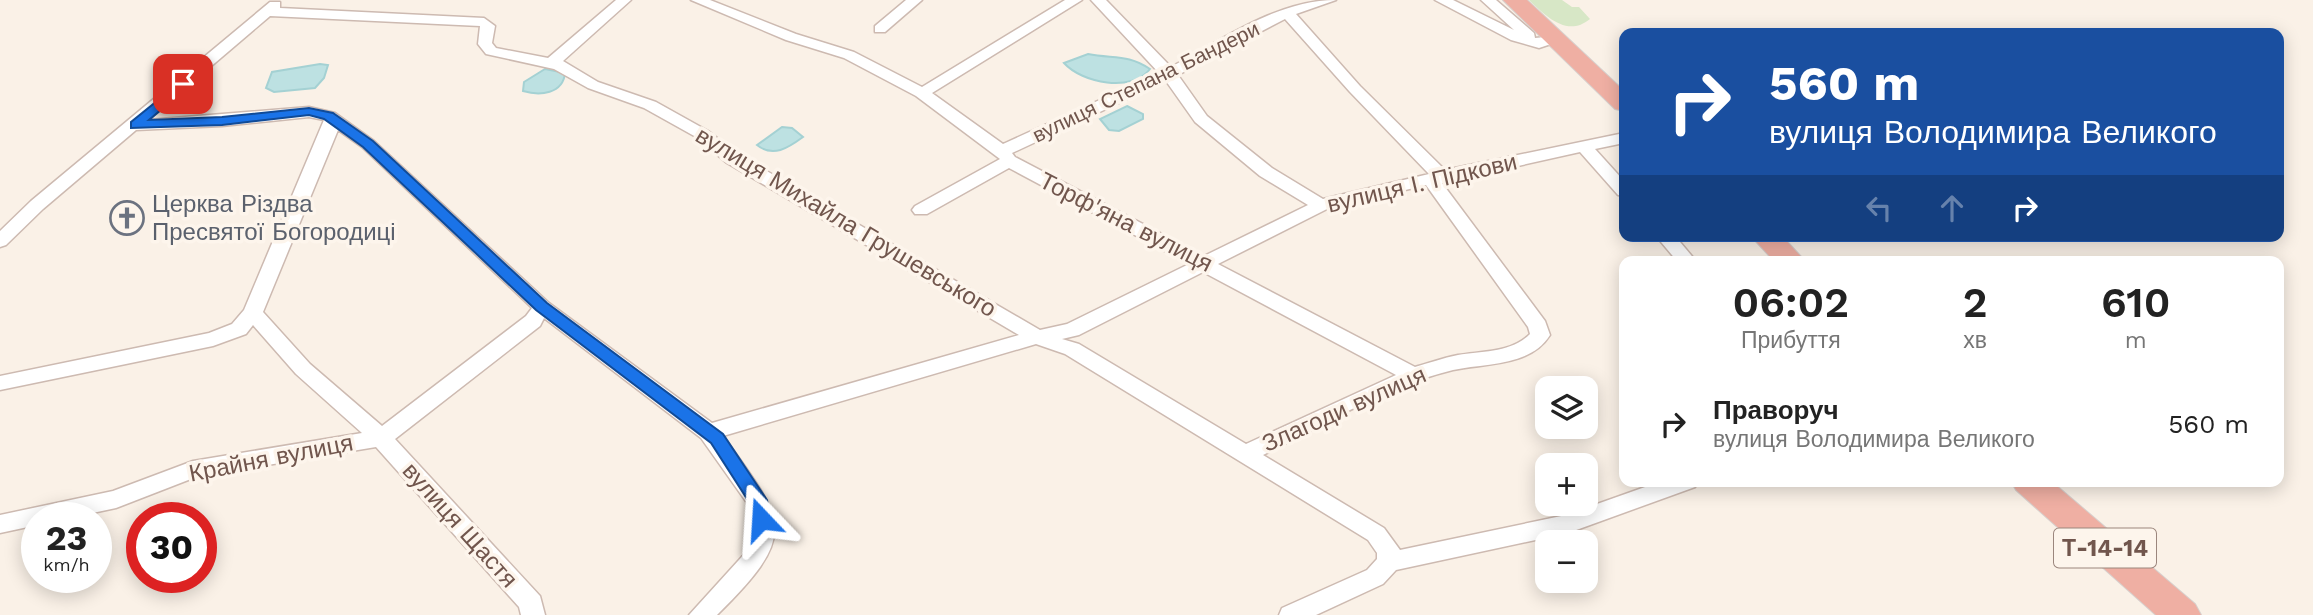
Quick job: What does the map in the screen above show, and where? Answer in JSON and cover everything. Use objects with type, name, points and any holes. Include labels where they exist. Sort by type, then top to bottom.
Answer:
[{"type":"highway","points":[[1514,0],[1548,42],[1619,100]]},
{"type":"highway","points":[[1771,242],[1786,256]]},
{"type":"highway","name":"Т-14-14","points":[[2035,487],[2182,615]]},
{"type":"street","points":[[0,241],[37,205],[136,125],[282,0]]},
{"type":"street","points":[[552,64],[624,0]]},
{"type":"street","name":"Торф'яна вулиця","points":[[698,0],[791,37],[849,55],[922,93],[1005,156],[1413,375]]},
{"type":"street","points":[[880,29],[915,0]]},
{"type":"street","points":[[922,93],[1075,0]]},
{"type":"street","points":[[1098,0],[1169,74],[1201,119],[1266,172],[1321,205]]},
{"type":"street","name":"вулиця Степана Бандери","points":[[920,210],[1005,156],[1169,74],[1289,6],[1329,0]]},
{"type":"street","points":[[1442,0],[1516,37],[1548,42]]},
{"type":"street","points":[[1488,0],[1548,42]]},
{"type":"street","points":[[1289,6],[1363,97],[1437,179]]},
{"type":"street","name":"вулиця Михайла Грушевського","points":[[266,12],[484,22],[488,26],[485,44],[491,51],[552,64],[593,85],[650,104],[702,134],[733,159],[1037,337],[1072,349],[1376,534],[1389,551],[1389,562]]},
{"type":"street","points":[[136,125],[209,122],[309,111],[334,119],[368,144],[542,307],[709,432],[758,500],[764,537],[758,554],[741,576],[701,615]]},
{"type":"street","points":[[0,383],[213,340],[239,329],[253,313],[334,119]]},
{"type":"street","name":"вулиця І. Підкови","points":[[709,432],[1037,337],[1072,330],[1321,205],[1385,188],[1619,139]]},
{"type":"street","points":[[1583,145],[1619,185]]},
{"type":"street","name":"Злагоди вулиця","points":[[1245,454],[1413,375],[1449,364],[1522,349],[1534,343],[1540,335],[1538,326],[1437,179]]},
{"type":"street","points":[[1670,242],[1683,256]]},
{"type":"street","points":[[381,438],[533,321],[542,307]]},
{"type":"street","name":"вулиця Щастя","points":[[253,313],[303,369],[381,438],[531,603],[533,615]]},
{"type":"street","name":"Крайня вулиця","points":[[0,524],[116,499],[193,469],[381,438]]},
{"type":"street","points":[[1291,615],[1376,577],[1389,562],[1568,524],[1670,487]]},
{"type":"green space","points":[[1529,0],[1562,0],[1572,7],[1579,7],[1590,19],[1581,24],[1565,26],[1550,18]]},
{"type":"water","points":[[1088,54],[1128,59],[1150,69],[1132,81],[1120,83],[1082,76],[1064,63]]},
{"type":"water","points":[[328,65],[324,78],[315,88],[274,92],[266,88],[272,72]]},
{"type":"water","points":[[545,69],[565,73],[560,85],[550,92],[523,91],[524,82]]},
{"type":"water","points":[[1127,106],[1143,114],[1143,119],[1119,131],[1109,130],[1100,119]]},
{"type":"water","points":[[782,127],[792,128],[803,137],[786,148],[775,151],[757,145]]},
{"type":"place","name":"Церква Різдва Пресвятої Богородиці","points":[[127,218]]},
{"type":"route","points":[[183,84],[136,125],[222,121],[309,111],[329,116],[368,144],[542,307],[717,439],[758,500],[761,519]]}]
